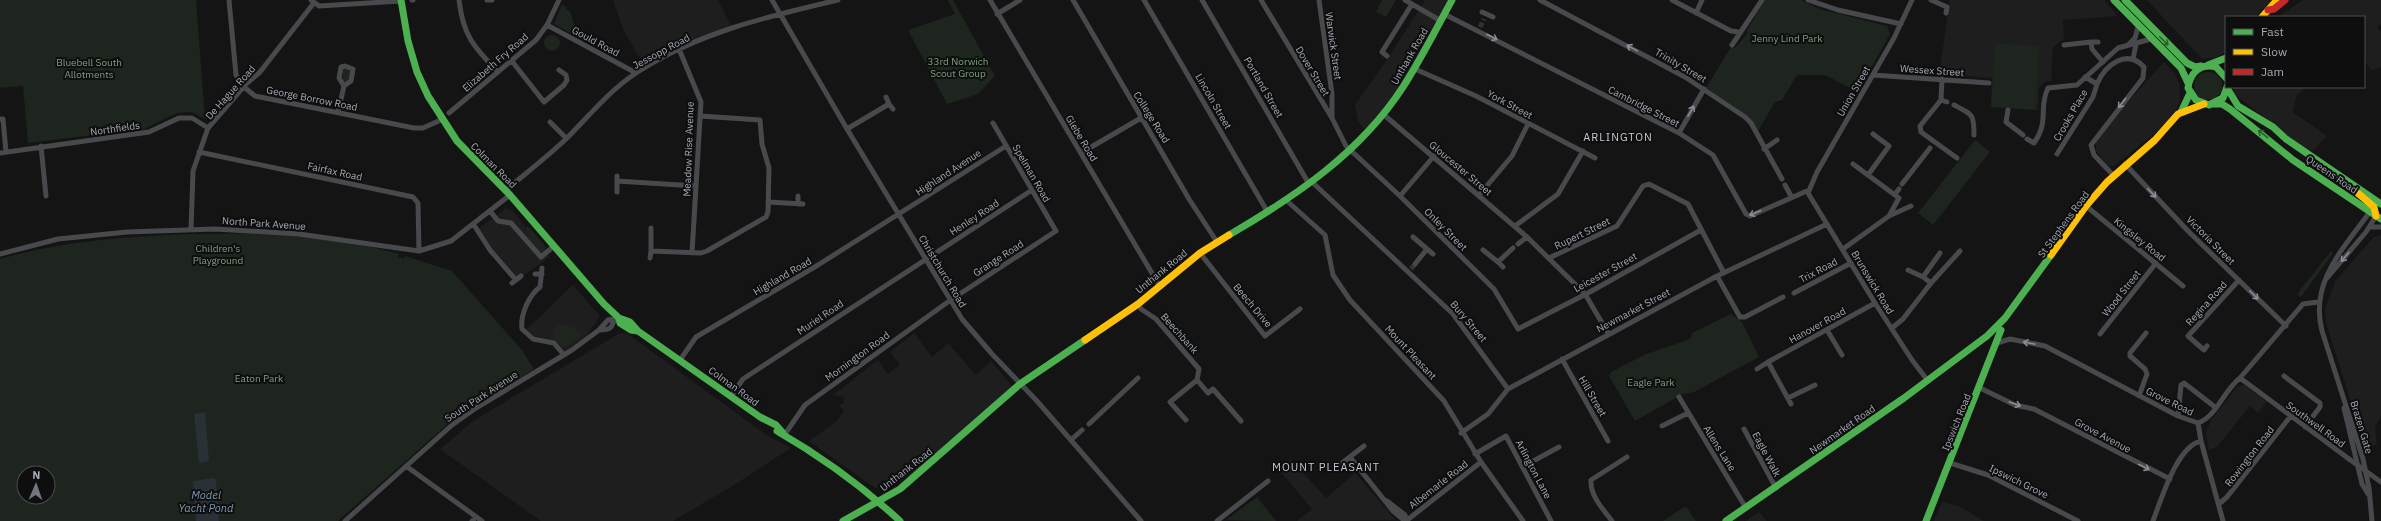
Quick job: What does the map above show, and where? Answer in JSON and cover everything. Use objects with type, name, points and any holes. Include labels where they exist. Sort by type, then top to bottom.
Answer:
[{"type":"main road","name":"Colman Road","points":[[401,0],[406,34],[417,72],[428,96],[457,141],[508,192],[617,318],[627,320],[635,325],[638,331],[760,417],[773,423],[784,434],[880,502],[900,521]]},
{"type":"main road","name":"Unthank Road","points":[[843,521],[880,502],[900,489],[1020,384],[1138,304],[1159,284],[1216,242],[1287,201],[1350,150],[1383,114],[1415,69],[1452,0]]},
{"type":"main road","points":[[2114,0],[2185,73],[2190,93],[2198,102],[2204,104]]},
{"type":"main road","points":[[2125,0],[2187,63],[2195,67],[2205,66],[2218,68],[2225,75]]},
{"type":"main road","points":[[2263,16],[2277,0]]},
{"type":"main road","points":[[2268,10],[2274,9],[2285,0]]},
{"type":"main road","points":[[2188,83],[2192,73],[2225,58]]},
{"type":"main road","points":[[2214,104],[2223,98],[2227,88]]},
{"type":"main road","name":"Queens Road","points":[[2227,88],[2231,97],[2238,106],[2273,127],[2286,139],[2341,177],[2378,209]]},
{"type":"main road","name":"St Stephens Road","points":[[1985,334],[2017,301],[2046,265],[2086,206],[2125,164],[2154,140],[2181,112],[2190,93]]},
{"type":"main road","name":"St Stephens Road","points":[[2181,112],[2204,104],[2214,104]]},
{"type":"main road","name":"Queens Road","points":[[2214,104],[2222,104],[2230,108],[2293,160],[2378,209]]},
{"type":"main road","points":[[2279,147],[2286,139]]},
{"type":"main road","name":"St Stephens Road","points":[[1985,334],[2007,326],[2017,301]]},
{"type":"main road","points":[[2001,327],[2003,314]]},
{"type":"main road","name":"Ipswich Road","points":[[1926,521],[1980,388],[2001,327]]},
{"type":"main road","name":"Newmarket Road","points":[[1726,521],[1776,488],[1928,381],[1985,334]]},
{"type":"street","points":[[229,0],[235,71],[244,87]]},
{"type":"street","points":[[312,2],[323,6],[401,0]]},
{"type":"street","points":[[459,0],[461,19],[466,35],[497,71]]},
{"type":"street","points":[[487,0],[492,0]]},
{"type":"street","name":"Elizabeth Fry Road","points":[[449,113],[497,71],[536,40],[547,25],[559,0]]},
{"type":"street","name":"Christchurch Road","points":[[772,0],[779,15],[950,301],[992,354],[1071,440],[1141,521]]},
{"type":"street","name":"Jessopp Road","points":[[508,192],[566,138],[588,114],[636,73],[679,49],[716,34],[779,15],[838,0]]},
{"type":"street","name":"Glebe Road","points":[[990,0],[1159,284]]},
{"type":"street","points":[[997,14],[1020,0]]},
{"type":"street","name":"College Road","points":[[1073,0],[1141,118],[1216,242]]},
{"type":"street","name":"Lincoln Street","points":[[1144,0],[1268,211]]},
{"type":"street","name":"Portland Street","points":[[1202,0],[1310,183]]},
{"type":"street","name":"Dover Street","points":[[1261,0],[1332,118],[1346,146],[1350,150]]},
{"type":"street","name":"Warwick Street","points":[[1319,0],[1332,94],[1332,118]]},
{"type":"street","points":[[1405,0],[1441,21]]},
{"type":"street","name":"Trinity Street","points":[[1540,0],[1618,40],[1704,89],[1745,117],[1751,123],[1764,149],[1782,179]]},
{"type":"street","points":[[1672,0],[1731,31],[1739,32]]},
{"type":"street","points":[[1696,13],[1702,0]]},
{"type":"street","points":[[1732,45],[1739,32],[1762,0]]},
{"type":"street","points":[[1808,0],[1838,10],[1901,24]]},
{"type":"street","name":"Union Street","points":[[1808,190],[1901,24],[1912,0]]},
{"type":"street","points":[[1931,0],[1947,7],[1946,13]]},
{"type":"street","name":"De Hague Road","points":[[191,230],[191,182],[199,152],[208,128],[244,87],[260,72],[312,2]]},
{"type":"street","points":[[1387,56],[1382,52],[1412,4]]},
{"type":"street","name":"Cambridge Street","points":[[1444,14],[1479,28],[1679,133],[1713,155],[1746,214],[1750,216],[1791,196],[1808,190]]},
{"type":"street","points":[[1484,15],[1493,17]]},
{"type":"street","name":"Gould Road","points":[[547,25],[636,73]]},
{"type":"street","points":[[2128,45],[2135,38],[2138,26]]},
{"type":"street","points":[[2008,110],[2006,122],[2034,143],[2043,127],[2045,94],[2048,88],[2077,85],[2118,48],[2136,44],[2150,38]]},
{"type":"street","points":[[2091,42],[2092,49],[2103,62]]},
{"type":"street","points":[[2064,45],[2098,42]]},
{"type":"street","points":[[2114,176],[2094,155],[2092,145],[2143,78],[2144,66],[2139,61],[2133,59],[2136,44]]},
{"type":"street","name":"Meadow Rise Avenue","points":[[679,49],[701,102],[692,253]]},
{"type":"street","name":"Crooks Place","points":[[2057,154],[2093,97],[2097,84],[2108,66],[2114,61],[2133,59]]},
{"type":"street","points":[[511,60],[544,102],[564,85],[567,80],[566,75],[559,70]]},
{"type":"street","name":"York Street","points":[[1415,69],[1476,96],[1595,158]]},
{"type":"street","name":"Wessex Street","points":[[1873,75],[1989,83]]},
{"type":"street","name":"Crooks Place","points":[[2085,77],[2097,84]]},
{"type":"street","points":[[1942,79],[1941,100],[1920,126],[1921,132],[1957,158]]},
{"type":"street","points":[[338,112],[344,86]]},
{"type":"street","name":"George Borrow Road","points":[[244,87],[260,97],[414,128],[423,128],[443,119]]},
{"type":"street","points":[[1679,133],[1704,89]]},
{"type":"street","points":[[886,97],[893,109]]},
{"type":"street","points":[[1941,100],[1947,102]]},
{"type":"street","points":[[847,129],[889,104]]},
{"type":"street","points":[[1954,105],[1972,116],[1975,121],[1974,135]]},
{"type":"street","name":"Gloucester Street","points":[[1383,114],[1515,226],[1549,258],[1584,294],[1608,334]]},
{"type":"street","points":[[651,251],[692,253],[707,251],[766,217],[769,168],[762,144],[760,120],[700,116]]},
{"type":"street","name":"Northfields","points":[[0,119],[3,119],[3,152],[149,132],[179,118],[192,118],[208,128]]},
{"type":"street","points":[[1081,153],[1141,118]]},
{"type":"street","points":[[550,122],[566,138]]},
{"type":"street","name":"Spelman Road","points":[[993,123],[1056,231]]},
{"type":"street","points":[[1479,195],[1512,156],[1528,124]]},
{"type":"street","points":[[1868,175],[1889,146],[1873,134]]},
{"type":"street","points":[[1764,149],[1777,140]]},
{"type":"street","points":[[41,146],[46,196]]},
{"type":"street","name":"Highland Avenue","points":[[899,214],[1006,146]]},
{"type":"street","points":[[1895,194],[1930,148]]},
{"type":"street","name":"Onley Street","points":[[1350,150],[1400,196],[1494,289],[1518,329]]},
{"type":"street","points":[[1515,226],[1558,194],[1583,151]]},
{"type":"street","name":"Fairfax Road","points":[[199,152],[413,197],[418,203],[419,251]]},
{"type":"street","points":[[1400,196],[1434,156]]},
{"type":"street","points":[[1853,164],[1899,198],[1889,216]]},
{"type":"street","name":"Victoria Street","points":[[2125,164],[2238,280],[2286,326]]},
{"type":"street","points":[[616,192],[617,179],[696,186]]},
{"type":"street","name":"Bury Street","points":[[1310,183],[1409,271],[1453,314],[1508,389]]},
{"type":"street","name":"Rupert Street","points":[[1549,258],[1617,226],[1643,186],[1649,184],[1688,204],[1701,230]]},
{"type":"street","points":[[1784,185],[1791,196]]},
{"type":"street","name":"Henley Road","points":[[925,258],[1032,190]]},
{"type":"street","name":"Brunswick Road","points":[[1808,190],[1809,196],[1843,249],[1875,304],[1928,381]]},
{"type":"street","name":"North Park Avenue","points":[[0,254],[58,239],[127,232],[191,230],[241,230],[299,234],[419,251],[451,242],[490,211],[508,192]]},
{"type":"street","points":[[768,202],[800,204],[798,196]]},
{"type":"street","name":"Mount Pleasant","points":[[1287,201],[1325,235],[1333,274],[1339,286],[1350,300],[1444,401],[1475,454],[1522,521]]},
{"type":"street","points":[[1843,249],[1889,216],[1911,206]]},
{"type":"street","name":"Kingsley Road","points":[[2086,206],[2183,286]]},
{"type":"street","name":"Brazen Gate","points":[[2324,281],[2370,227],[2378,209]]},
{"type":"street","name":"Brazen Gate","points":[[2372,521],[2368,495],[2369,488],[2363,459],[2319,318],[2318,302],[2324,281],[2332,265],[2378,209]]},
{"type":"street","points":[[490,211],[498,221],[511,223],[542,259],[554,246]]},
{"type":"street","name":"Highland Road","points":[[680,360],[696,337],[818,265],[899,214]]},
{"type":"street","name":"Newmarket Street","points":[[1462,433],[1488,414],[1508,389],[1717,276],[1827,224]]},
{"type":"street","points":[[474,225],[490,250],[514,282],[521,276]]},
{"type":"street","points":[[2370,227],[2381,227]]},
{"type":"street","points":[[650,258],[651,228]]},
{"type":"street","points":[[1701,230],[1724,273]]},
{"type":"street","name":"Leicester Street","points":[[1518,329],[1701,230]]},
{"type":"street","name":"Grange Road","points":[[950,301],[1056,231]]},
{"type":"street","points":[[1413,237],[1433,254]]},
{"type":"street","points":[[1518,244],[1527,237]]},
{"type":"street","points":[[1498,262],[1513,248]]},
{"type":"street","points":[[1415,264],[1427,249]]},
{"type":"street","points":[[1483,250],[1503,267]]},
{"type":"street","points":[[1892,328],[1903,319],[1931,283],[1960,251]]},
{"type":"street","name":"Beech Drive","points":[[1200,253],[1265,336],[1300,309]]},
{"type":"street","points":[[1923,277],[1940,253]]},
{"type":"street","name":"Muriel Road","points":[[731,396],[743,379],[925,258]]},
{"type":"street","name":"Trix Road","points":[[1794,294],[1851,263]]},
{"type":"street","name":"Wood Street","points":[[2100,334],[2156,263]]},
{"type":"street","points":[[542,268],[540,287],[533,293],[522,318],[522,329],[533,339],[554,343],[564,355]]},
{"type":"street","points":[[1908,270],[1923,277],[1931,283]]},
{"type":"street","points":[[535,274],[542,274]]},
{"type":"street","points":[[1717,276],[1740,317],[1745,317],[1783,296]]},
{"type":"street","name":"Regina Road","points":[[2207,346],[2204,350],[2188,336],[2238,280]]},
{"type":"street","name":"Mornington Road","points":[[784,434],[805,405],[950,301]]},
{"type":"street","name":"Grove Road","points":[[1997,342],[2010,339],[2045,346],[2178,416],[2198,423],[2206,419],[2234,383],[2304,304],[2318,302]]},
{"type":"street","name":"Beechbank","points":[[1138,304],[1141,309],[1156,319],[1199,369],[1197,380]]},
{"type":"street","name":"Hanover Road","points":[[1757,369],[1875,304]]},
{"type":"street","name":"South Park Avenue","points":[[345,521],[465,415],[564,355],[599,330],[609,328],[614,324],[617,318]]},
{"type":"street","points":[[1827,330],[1842,355]]},
{"type":"street","points":[[2139,396],[2147,374],[2145,369],[2130,356],[2130,353],[2146,333]]},
{"type":"street","name":"Hill Street","points":[[1562,359],[1608,441]]},
{"type":"street","points":[[1768,362],[1791,404]]},
{"type":"street","points":[[2284,376],[2320,403],[2320,407],[2305,427]]},
{"type":"street","points":[[1089,424],[1138,378]]},
{"type":"street","name":"Southwell Road","points":[[2240,378],[2290,417],[2381,482]]},
{"type":"street","points":[[1186,420],[1170,402],[1197,380],[1208,393],[1213,389],[1241,421]]},
{"type":"street","points":[[2178,416],[2181,385],[2184,383],[2215,407]]},
{"type":"street","points":[[1788,398],[1815,384]]},
{"type":"street","name":"Grove Avenue","points":[[1980,388],[2015,405],[2034,409],[2170,479]]},
{"type":"street","name":"Allens Lane","points":[[1679,397],[1746,508]]},
{"type":"street","points":[[1662,426],[1688,413]]},
{"type":"street","name":"Rowington Road","points":[[2219,504],[2227,497],[2290,417]]},
{"type":"street","points":[[2198,423],[2201,441],[2223,521]]},
{"type":"street","name":"Eagle Walk","points":[[1744,429],[1776,488]]},
{"type":"street","points":[[1071,440],[1082,430]]},
{"type":"street","name":"Arlington Lane","points":[[1475,454],[1506,436],[1524,466],[1551,521]]},
{"type":"street","points":[[2153,521],[2170,479],[2189,446],[2201,441]]},
{"type":"street","points":[[1342,464],[1364,446]]},
{"type":"street","points":[[1524,466],[1559,447]]},
{"type":"street","points":[[1350,457],[1386,500],[1393,512],[1406,521]]},
{"type":"street","points":[[1612,521],[1596,499],[1590,486],[1591,480],[1627,457]]},
{"type":"street","name":"Albemarle Road","points":[[1406,521],[1481,462]]},
{"type":"street","name":"Ipswich Grove","points":[[1950,463],[1988,475],[2078,521]]},
{"type":"street","points":[[406,466],[482,521]]},
{"type":"street","points":[[1217,521],[1268,482]]},
{"type":"street","points":[[472,521],[476,517]]},
{"type":"shaded area","points":[[613,0],[718,0],[731,25],[676,48],[644,65],[624,31]]},
{"type":"shaded area","points":[[1425,0],[1448,0],[1401,85],[1365,130],[1358,121],[1355,105],[1389,57]]},
{"type":"shaded area","points":[[1950,0],[2105,0],[2117,16],[2063,20],[2064,39],[2053,47],[2051,81],[2046,81],[2039,87],[2038,110],[1991,107],[1992,78],[1939,74]]},
{"type":"shaded area","points":[[2147,0],[2272,0],[2256,16],[2225,16],[2225,53],[2217,57],[2202,59]]},
{"type":"shaded area","points":[[2303,0],[2381,0],[2381,24],[2377,27],[2381,32],[2381,67],[2372,71],[2365,62],[2365,16],[2279,16]]},
{"type":"shaded area","points":[[2164,62],[2175,74],[2179,83],[2180,101],[2174,115],[2153,135],[2114,166],[2108,166],[2096,151],[2096,143],[2117,114]]},
{"type":"shaded area","points":[[2233,88],[2304,88],[2296,97],[2293,112],[2327,136],[2314,150],[2308,151],[2234,94]]},
{"type":"shaded area","points":[[506,208],[512,210],[550,257],[523,276],[521,281],[478,232],[478,229]]},
{"type":"shaded area","points":[[2381,235],[2381,416],[2375,427],[2377,444],[2363,451],[2351,402],[2327,326],[2325,309],[2336,280],[2374,237]]},
{"type":"shaded area","points":[[573,285],[600,316],[586,336],[565,351],[555,340],[534,336],[526,330]]},
{"type":"shaded area","points":[[620,333],[628,334],[765,434],[791,448],[734,485],[673,521],[541,521],[440,449],[476,419]]},
{"type":"shaded area","points":[[914,333],[932,357],[948,343],[976,375],[991,361],[1012,386],[913,473],[898,483],[875,488],[809,441],[837,421],[844,411],[839,405],[844,404],[844,397],[833,395],[878,360],[888,374],[900,365],[890,352]]},
{"type":"shaded area","points":[[2244,385],[2267,402],[2258,413],[2250,406],[2217,447],[2209,450],[2206,432],[2211,420],[2238,386]]},
{"type":"shaded area","points":[[1291,459],[1326,498],[1355,473],[1396,520],[1297,521],[1312,509],[1280,471]]},
{"type":"shaded area","points":[[1942,502],[1959,506],[1984,521],[1934,521]]},
{"type":"shaded area","points":[[1759,512],[1767,521],[1746,521]]},
{"type":"green space","name":"Bluebell South Allotments","points":[[0,0],[196,0],[205,119],[192,112],[177,113],[144,129],[28,143],[23,86],[0,88]]},
{"type":"green space","name":"33rd Norwich Scout Group","points":[[948,0],[953,0],[995,76],[978,94],[947,104],[908,30],[955,14]]},
{"type":"green space","points":[[1382,0],[1396,0],[1386,17],[1376,12]]},
{"type":"green space","name":"Jenny Lind Park","points":[[1765,0],[1801,0],[1820,9],[1887,26],[1890,34],[1858,92],[1825,75],[1797,75],[1782,100],[1775,102],[1758,131],[1749,117],[1706,88],[1731,47],[1735,48],[1747,34],[1747,30]]},
{"type":"green space","points":[[562,4],[571,13],[577,37],[554,24]]},
{"type":"green space","points":[[552,35],[559,40],[560,43],[555,50],[552,51],[545,46],[544,43],[549,36]]},
{"type":"green space","points":[[1995,43],[2039,46],[2035,110],[1991,107]]},
{"type":"green space","points":[[343,68],[351,69],[350,80],[346,82],[342,81]]},
{"type":"green space","points":[[2208,72],[2218,76],[2222,86],[2218,96],[2208,100],[2198,96],[2194,86],[2198,76]]},
{"type":"green space","points":[[1975,140],[1990,152],[1933,225],[1918,213]]},
{"type":"green space","points":[[528,226],[546,247],[544,251],[539,251],[527,237],[530,234],[525,228]]},
{"type":"green space","name":"Eaton Park","points":[[187,234],[294,236],[347,242],[399,254],[398,257],[404,259],[405,256],[452,271],[522,350],[534,369],[450,422],[338,521],[0,521],[0,259],[46,248],[116,238]]},
{"type":"green space","points":[[2331,251],[2333,253],[2301,297],[2297,294]]},
{"type":"green space","name":"Eagle Park","points":[[1731,314],[1742,322],[1759,357],[1694,392],[1683,394],[1635,421],[1609,376],[1611,372],[1644,355],[1690,339],[1692,333]]},
{"type":"green space","points":[[560,324],[573,327],[583,335],[563,348],[552,337],[555,327]]},
{"type":"green space","points":[[1257,497],[1276,521],[1226,520]]},
{"type":"green space","points":[[1684,507],[1687,508],[1696,521],[1663,521]]},
{"type":"water","points":[[205,412],[209,461],[199,463],[194,414]]},
{"type":"water","name":"Model Yacht Pond","points":[[214,478],[216,480],[219,521],[196,521],[193,481]]},
{"type":"tunnel","points":[[1480,27],[1484,19]]},
{"type":"tunnel","points":[[1411,269],[1415,264]]},
{"type":"traffic: fast","points":[[401,0],[408,41],[417,72],[428,96],[457,141],[510,195],[604,304],[619,318],[630,322],[638,331]]},
{"type":"traffic: fast","points":[[1229,235],[1278,205],[1325,171],[1347,153],[1367,132],[1386,111],[1403,87],[1452,0]]},
{"type":"traffic: fast","points":[[2114,0],[2181,68],[2188,83]]},
{"type":"traffic: fast","points":[[2125,0],[2187,63],[2195,67],[2201,66]]},
{"type":"traffic: fast","points":[[2208,65],[2225,58]]},
{"type":"traffic: fast","points":[[2225,77],[2216,67],[2205,66],[2197,70],[2191,78],[2188,88],[2196,100],[2209,105],[2223,98],[2227,88]]},
{"type":"traffic: fast","points":[[2227,88],[2238,106],[2273,127],[2286,139],[2381,204]]},
{"type":"traffic: fast","points":[[2181,112],[2190,93]]},
{"type":"traffic: fast","points":[[2214,104],[2222,104],[2230,109],[2293,160],[2381,219]]},
{"type":"traffic: fast","points":[[1726,521],[1904,398],[1987,336],[2005,318],[2051,255]]},
{"type":"traffic: fast","points":[[619,318],[620,323],[631,330],[638,331],[760,417],[776,425],[783,433]]},
{"type":"traffic: fast","points":[[1926,521],[2001,330]]},
{"type":"traffic: fast","points":[[843,521],[900,489],[1020,384],[1085,340]]},
{"type":"traffic: fast","points":[[777,431],[810,451],[841,473],[900,521]]},
{"type":"traffic: slow","points":[[2263,16],[2277,0]]},
{"type":"traffic: slow","points":[[2051,255],[2086,206],[2107,182],[2155,140],[2178,114],[2204,104]]},
{"type":"traffic: slow","points":[[2353,189],[2374,207],[2376,216]]},
{"type":"traffic: slow","points":[[1085,340],[1138,304],[1200,253],[1229,235]]},
{"type":"traffic: jam","points":[[2268,10],[2274,9],[2285,0]]},
{"type":"district","name":"ARLINGTON","points":[[1618,137]]},
{"type":"district","name":"MOUNT PLEASANT","points":[[1326,467]]},
{"type":"park label","name":"Children's Playground","points":[[218,254]]}]
